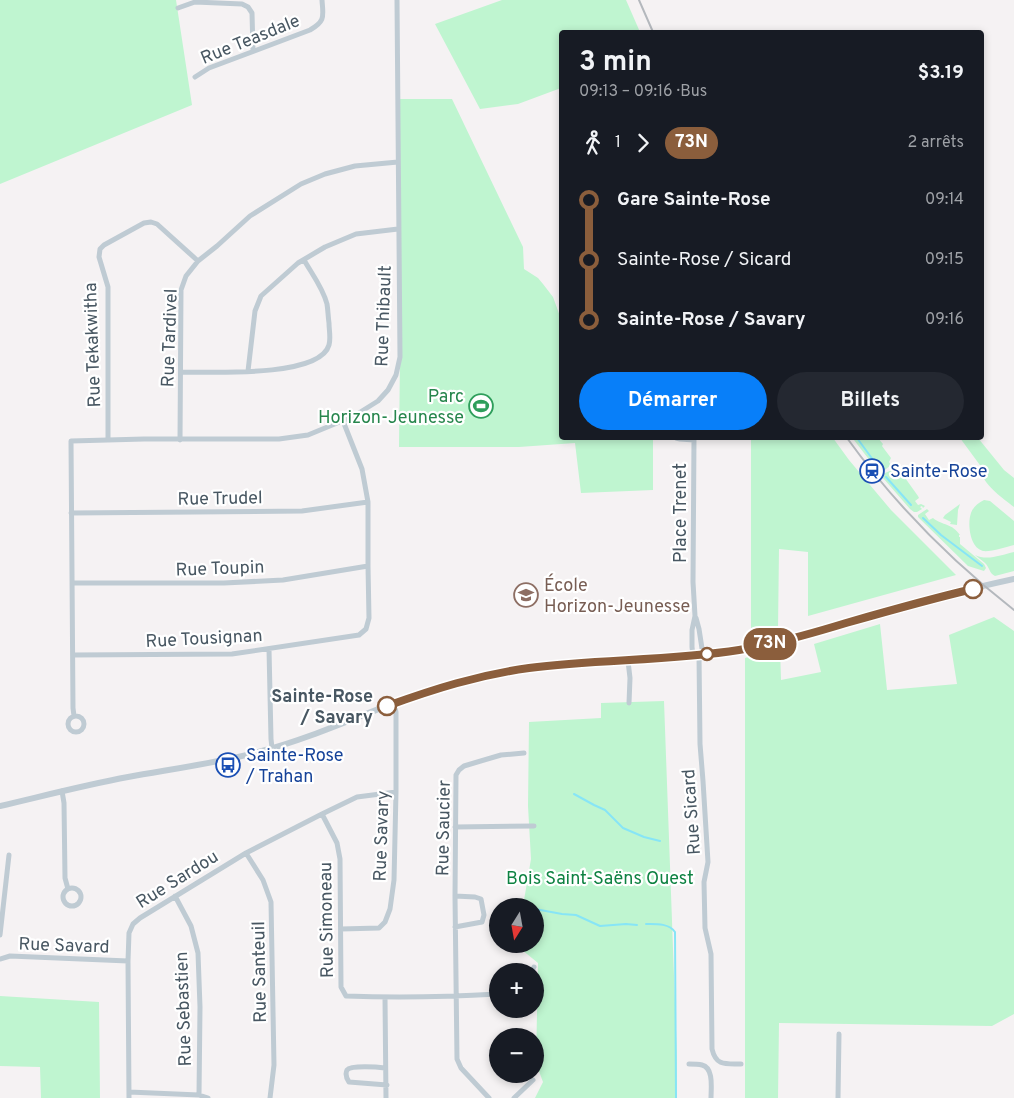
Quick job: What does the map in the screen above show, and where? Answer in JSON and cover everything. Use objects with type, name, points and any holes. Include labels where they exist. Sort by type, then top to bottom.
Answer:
[{"type":"street","name":"Rue Teasdale","points":[[195,77],[208,68],[310,30],[320,24],[322,0]]},
{"type":"street","name":"Rue Thibault","points":[[71,513],[71,441],[279,439],[308,435],[354,416],[378,400],[388,390],[396,375],[400,357],[397,0]]},
{"type":"street","points":[[178,8],[195,2],[242,4],[248,7],[252,13],[253,51]]},
{"type":"street","name":"Rue Tardivel","points":[[180,440],[181,290],[186,276],[198,261],[250,216],[301,184],[325,174],[355,166],[398,162]]},
{"type":"street","name":"Rue Tekakwitha","points":[[108,440],[108,287],[99,258],[100,249],[144,223],[151,222],[157,224],[198,261]]},
{"type":"street","points":[[248,371],[255,311],[261,296],[298,263],[325,247],[356,234],[398,229]]},
{"type":"street","points":[[181,372],[277,370],[301,365],[322,355],[329,346],[330,332],[327,304],[322,290],[304,260]]},
{"type":"street","name":"Rue Tousignan","points":[[73,655],[219,655],[359,635],[366,629],[369,618],[368,502],[362,470],[343,421]]},
{"type":"street","name":"Place Trenet","points":[[694,440],[693,582],[695,616],[699,630],[698,655]]},
{"type":"street","name":"Rue Trudel","points":[[71,513],[302,511],[368,502]]},
{"type":"street","points":[[71,513],[74,716]]},
{"type":"street","name":"Rue Toupin","points":[[72,583],[224,584],[283,580],[368,566]]},
{"type":"street","points":[[0,806],[110,781],[239,757],[311,735],[451,684],[488,675],[531,668],[739,650],[782,642],[916,603],[1014,579]]},
{"type":"street","name":"Place Trenet","points":[[695,616],[692,644],[698,655]]},
{"type":"street","points":[[269,649],[270,739],[272,748]]},
{"type":"street","name":"Rue Sicard","points":[[698,655],[700,744],[708,862],[704,882],[706,928],[711,954],[712,1049],[714,1056],[719,1062],[741,1064]]},
{"type":"street","points":[[628,660],[630,678],[629,703]]},
{"type":"street","name":"Rue Savary","points":[[341,929],[379,928],[385,922],[390,909],[394,880],[396,792],[396,712],[394,704]]},
{"type":"street","name":"Rue Saucier","points":[[489,1098],[460,1068],[457,1059],[455,927],[456,775],[464,766],[501,755],[524,753]]},
{"type":"street","points":[[62,791],[64,803],[65,878],[68,889]]},
{"type":"street","name":"Rue Sardou","points":[[129,1098],[128,961],[129,933],[133,924],[246,853],[322,814],[357,797],[396,792]]},
{"type":"street","name":"Rue Simoneau","points":[[322,814],[337,843],[340,859],[341,987],[346,996],[385,998],[489,994]]},
{"type":"street","points":[[455,827],[534,826]]},
{"type":"street","name":"Rue Santeuil","points":[[246,853],[263,880],[271,902],[274,1065],[270,1098]]},
{"type":"street","points":[[0,935],[9,855]]},
{"type":"street","name":"Rue Sebastien","points":[[175,896],[191,926],[198,953],[200,1007],[199,1095]]},
{"type":"street","name":"Rue Saucier","points":[[455,896],[481,899],[484,915],[482,922],[455,927]]},
{"type":"street","name":"Rue Savard","points":[[0,959],[10,956],[128,961]]},
{"type":"street","points":[[385,998],[386,1098]]},
{"type":"street","points":[[838,1098],[839,1034]]},
{"type":"street","points":[[689,1064],[702,1065],[707,1068],[711,1079],[711,1098]]},
{"type":"street","points":[[385,1068],[354,1067],[347,1070],[346,1075],[349,1082],[387,1085]]},
{"type":"street","points":[[514,1098],[530,1083]]},
{"type":"street","points":[[129,1092],[199,1095],[208,1098]]},
{"type":"green space","points":[[0,0],[176,0],[192,105],[0,184]]},
{"type":"green space","points":[[502,0],[626,0],[639,30],[559,30],[559,89],[518,104],[480,109],[435,24]]},
{"type":"green space","points":[[397,99],[452,99],[523,247],[524,269],[538,278],[553,297],[559,314],[559,440],[653,440],[653,490],[581,493],[575,443],[519,447],[399,447],[400,357]]},
{"type":"green space","points":[[751,440],[834,440],[891,510],[956,575],[808,616],[808,552],[779,549],[778,629],[751,635]]},
{"type":"green space","points":[[854,440],[880,440],[883,444],[882,446],[891,458],[889,462],[891,465],[881,473]]},
{"type":"green space","points":[[961,440],[980,440],[1004,470],[1014,478],[1014,507],[987,483],[982,474],[985,472]]},
{"type":"green space","points":[[892,470],[896,475],[901,472],[919,498],[915,501],[918,505],[925,506],[923,508],[922,506],[920,507],[922,509],[914,512],[910,509],[883,478],[885,473]]},
{"type":"green space","points":[[984,500],[990,501],[1014,521],[1014,545],[983,551],[972,541],[970,518],[972,511],[974,507]]},
{"type":"green space","points":[[960,504],[957,525],[950,524],[951,522],[943,518]]},
{"type":"green space","points":[[927,509],[929,511],[925,514],[929,520],[933,518],[951,526],[957,531],[960,535],[960,544],[984,564],[986,568],[984,571],[968,566],[918,517]]},
{"type":"green space","points":[[1014,552],[1014,571],[995,576],[985,563],[975,555],[989,557]]},
{"type":"green space","points":[[994,617],[1014,631],[1014,1014],[992,1026],[779,1023],[778,1098],[745,1098],[745,658],[780,647],[781,680],[821,672],[814,644],[880,624],[887,690],[957,684],[949,635]]},
{"type":"green space","name":"Bois Saint-Saëns Ouest","points":[[664,701],[677,1098],[535,1098],[544,1083],[544,1028],[537,1028],[537,1018],[544,1018],[544,963],[538,963],[526,953],[544,953],[544,898],[524,898],[531,859],[528,806],[529,722],[601,718],[601,703]]},
{"type":"green space","points":[[0,996],[99,1002],[100,1098],[41,1098],[40,1067],[0,1066]]},
{"type":"waterway","points":[[858,440],[879,468]]},
{"type":"waterway","points":[[886,477],[911,505]]},
{"type":"waterway","points":[[923,518],[941,535],[982,566]]},
{"type":"waterway","points":[[574,794],[605,810],[623,828],[644,837],[660,841]]},
{"type":"waterway","points":[[544,911],[576,915],[600,926],[637,925]]},
{"type":"waterway","points":[[646,924],[666,926],[675,932],[676,1098]]},
{"type":"railway","points":[[639,0],[652,30]]},
{"type":"railway","points":[[848,440],[884,485],[924,530],[945,551],[1014,610]]},
{"type":"bus line","name":"73N","points":[[387,706],[467,679],[514,670],[557,665],[688,656],[767,645],[973,589]]},
{"type":"place","name":"Parc Horizon-Jeunesse","points":[[481,406]]},
{"type":"place","name":"Sainte-Rose","points":[[872,471]]},
{"type":"place","name":"École Horizon-Jeunesse","points":[[526,595]]},
{"type":"place","name":"Sainte-Rose / Savary","points":[[387,706]]},
{"type":"place","name":"Sainte-Rose / Trahan","points":[[228,765]]}]
